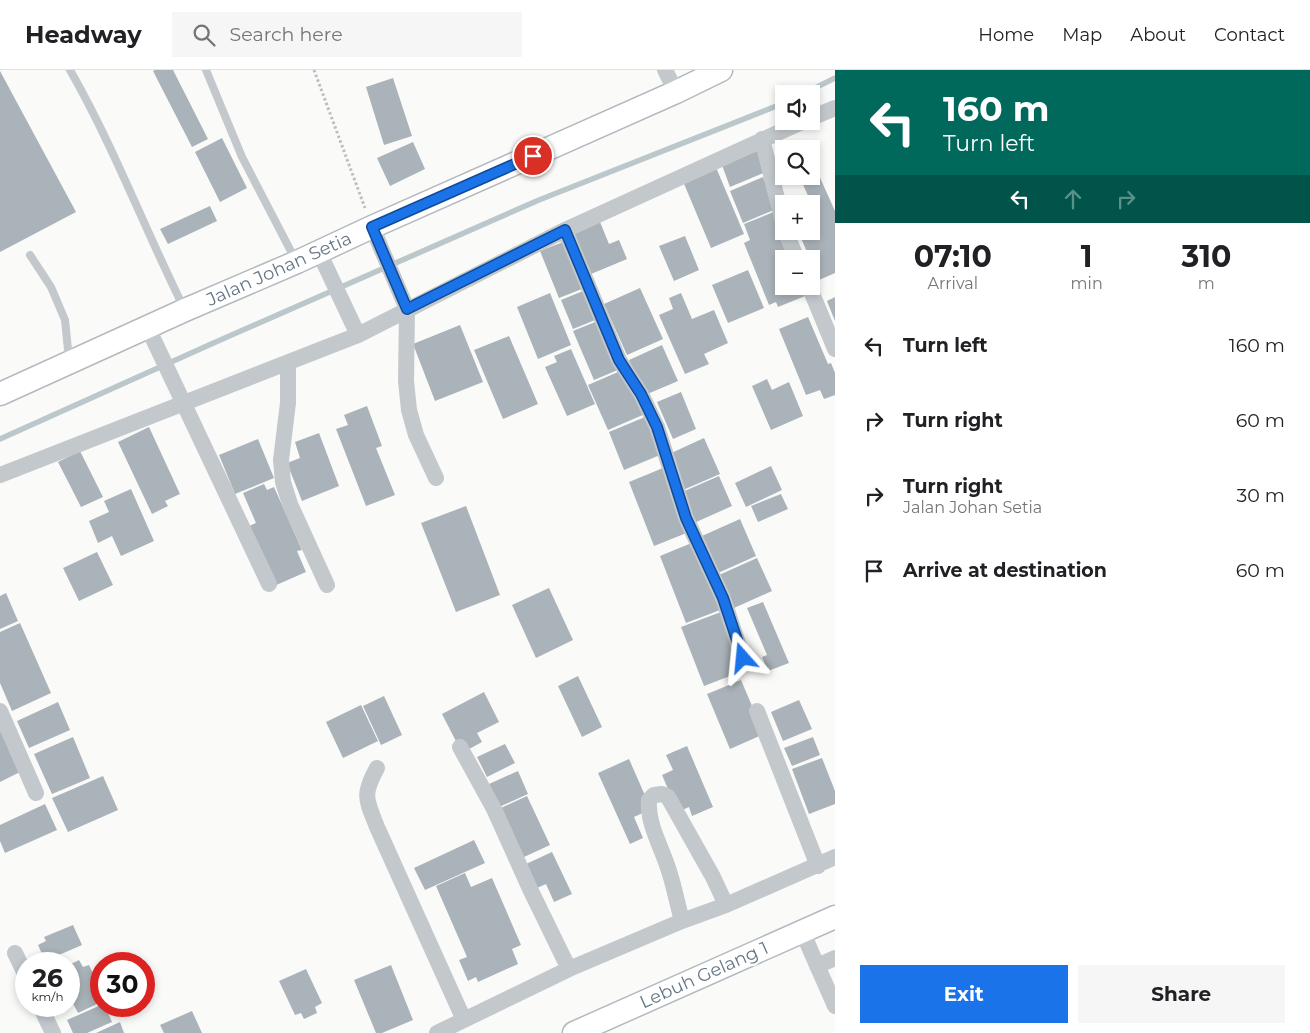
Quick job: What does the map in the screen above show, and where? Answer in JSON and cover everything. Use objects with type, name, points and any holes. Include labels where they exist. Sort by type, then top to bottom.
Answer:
[{"type":"main road","name":"Jalan Johan Setia","points":[[0,394],[676,92],[721,70]]},
{"type":"main road","name":"Lebuh Gelang 1","points":[[574,1033],[835,917]]},
{"type":"street","points":[[666,70],[676,92]]},
{"type":"street","points":[[820,114],[835,108]]},
{"type":"street","points":[[0,475],[358,335],[405,303],[783,130]]},
{"type":"street","points":[[762,139],[775,197]]},
{"type":"street","points":[[372,227],[405,303],[406,381],[409,410],[416,435],[436,478]]},
{"type":"street","points":[[565,230],[619,360],[641,394],[657,427],[686,518],[723,598],[743,658]]},
{"type":"street","points":[[319,252],[358,335]]},
{"type":"street","points":[[812,295],[835,349]]},
{"type":"street","points":[[148,328],[269,584]]},
{"type":"street","points":[[288,363],[288,403],[280,460],[283,482],[290,504],[327,585]]},
{"type":"street","points":[[0,710],[36,793]]},
{"type":"street","points":[[757,711],[818,866]]},
{"type":"street","points":[[460,747],[494,809],[569,969]]},
{"type":"street","points":[[377,768],[368,785],[366,800],[464,1020]]},
{"type":"street","points":[[682,921],[669,869],[648,808],[649,800],[654,795],[662,794],[668,797],[709,869],[726,904]]},
{"type":"street","points":[[437,1033],[569,969],[818,866],[835,857]]},
{"type":"street","points":[[802,931],[835,1006]]},
{"type":"street","points":[[817,966],[835,958]]},
{"type":"street","points":[[45,1017],[53,1033]]},
{"type":"lane","points":[[70,70],[87,100],[185,310]]},
{"type":"lane","points":[[206,70],[242,157],[297,262]]},
{"type":"lane","points":[[30,256],[51,287],[65,320],[69,362]]},
{"type":"path","points":[[314,70],[372,227]]},
{"type":"building","points":[[173,70],[208,139],[192,147],[153,71]]},
{"type":"building","points":[[0,71],[76,212],[0,252]]},
{"type":"building","points":[[393,78],[412,136],[384,145],[366,87]]},
{"type":"building","points":[[222,138],[247,188],[220,202],[195,152]]},
{"type":"building","points":[[413,142],[425,169],[390,186],[377,158]]},
{"type":"building","points":[[757,151],[766,172],[730,187],[722,165]]},
{"type":"building","points":[[715,165],[744,234],[711,248],[682,179]]},
{"type":"building","points":[[763,177],[775,209],[743,223],[730,191]]},
{"type":"building","points":[[820,178],[835,211],[835,273],[820,280],[820,250],[806,250],[802,240],[820,240],[820,195],[808,195],[803,185],[820,185]]},
{"type":"building","points":[[210,206],[217,221],[168,244],[160,229]]},
{"type":"building","points":[[775,211],[775,240],[788,240],[792,250],[775,250],[775,295],[808,295],[778,307],[776,302],[769,305],[744,243],[750,240],[744,224]]},
{"type":"building","points":[[598,217],[609,244],[619,240],[627,259],[591,274],[572,228]]},
{"type":"building","points":[[685,236],[699,270],[674,281],[659,246]]},
{"type":"building","points":[[563,242],[587,287],[559,298],[540,251]]},
{"type":"building","points":[[748,270],[764,308],[728,323],[712,285]]},
{"type":"building","points":[[640,288],[663,339],[627,355],[604,304]]},
{"type":"building","points":[[588,289],[600,318],[573,329],[561,300]]},
{"type":"building","points":[[550,293],[571,345],[538,359],[517,307]]},
{"type":"building","points":[[681,293],[692,319],[714,310],[728,343],[704,354],[709,364],[685,374],[659,315],[673,309],[669,298]]},
{"type":"building","points":[[835,297],[835,321],[827,301]]},
{"type":"building","points":[[808,317],[828,364],[831,363],[835,373],[835,395],[824,399],[820,390],[806,395],[779,329]]},
{"type":"building","points":[[600,320],[620,369],[594,380],[573,331]]},
{"type":"building","points":[[460,325],[483,382],[435,401],[413,344]]},
{"type":"building","points":[[509,336],[538,404],[503,419],[474,350]]},
{"type":"building","points":[[662,345],[678,381],[645,395],[629,360]]},
{"type":"building","points":[[571,349],[595,404],[567,416],[545,367],[557,362],[554,356]]},
{"type":"building","points":[[625,369],[645,414],[608,430],[588,385]]},
{"type":"building","points":[[767,379],[772,390],[789,382],[803,416],[771,430],[752,386]]},
{"type":"building","points":[[681,392],[696,429],[673,439],[657,402]]},
{"type":"building","points":[[367,406],[382,446],[376,448],[395,495],[366,506],[336,429],[348,425],[344,415]]},
{"type":"building","points":[[645,417],[660,455],[624,470],[609,432]]},
{"type":"building","points":[[149,427],[180,494],[165,501],[168,506],[152,514],[118,442]]},
{"type":"building","points":[[319,433],[339,486],[302,501],[287,463],[300,458],[295,442]]},
{"type":"building","points":[[704,438],[720,474],[683,490],[667,455]]},
{"type":"building","points":[[258,439],[274,478],[235,494],[219,455]]},
{"type":"building","points":[[80,451],[103,497],[81,507],[58,462]]},
{"type":"building","points":[[771,466],[782,490],[746,507],[735,483]]},
{"type":"building","points":[[663,468],[689,532],[654,546],[629,482]]},
{"type":"building","points":[[719,476],[732,506],[694,523],[680,493]]},
{"type":"building","points":[[264,484],[267,490],[274,487],[302,550],[297,551],[306,572],[274,586],[249,526],[256,523],[243,493]]},
{"type":"building","points":[[131,489],[154,541],[121,556],[112,536],[98,543],[89,521],[109,512],[104,501]]},
{"type":"building","points":[[781,494],[788,509],[758,522],[751,506]]},
{"type":"building","points":[[466,506],[500,595],[456,612],[421,523]]},
{"type":"building","points":[[740,519],[756,556],[718,573],[702,536]]},
{"type":"building","points":[[694,542],[720,610],[686,623],[660,556]]},
{"type":"building","points":[[97,552],[113,585],[79,601],[63,568]]},
{"type":"building","points":[[757,558],[772,591],[734,608],[719,575]]},
{"type":"building","points":[[549,588],[573,640],[536,658],[512,605]]},
{"type":"building","points":[[6,593],[18,621],[0,629],[0,596]]},
{"type":"building","points":[[763,602],[789,663],[768,671],[762,657],[767,655],[747,608]]},
{"type":"building","points":[[721,612],[743,671],[704,686],[681,627]]},
{"type":"building","points":[[20,623],[51,693],[12,711],[0,683],[0,632]]},
{"type":"building","points":[[578,676],[602,727],[582,737],[558,686]]},
{"type":"building","points":[[741,680],[764,734],[730,749],[707,694]]},
{"type":"building","points":[[484,692],[499,722],[477,733],[482,742],[462,753],[442,714]]},
{"type":"building","points":[[384,696],[402,735],[381,745],[363,706]]},
{"type":"building","points":[[799,700],[812,729],[783,741],[771,712]]},
{"type":"building","points":[[58,702],[70,730],[29,748],[17,721]]},
{"type":"building","points":[[361,705],[378,741],[343,758],[326,722]]},
{"type":"building","points":[[0,730],[24,770],[0,782]]},
{"type":"building","points":[[73,737],[90,778],[52,794],[34,754]]},
{"type":"building","points":[[813,737],[820,755],[792,766],[784,748]]},
{"type":"building","points":[[505,744],[515,763],[487,777],[477,757]]},
{"type":"building","points":[[687,746],[713,807],[692,816],[689,807],[678,812],[662,775],[673,770],[666,755]]},
{"type":"building","points":[[822,758],[835,791],[835,804],[809,814],[792,769]]},
{"type":"building","points":[[629,759],[651,809],[634,817],[643,838],[630,844],[598,773]]},
{"type":"building","points":[[518,771],[528,794],[499,807],[489,784]]},
{"type":"building","points":[[103,776],[118,810],[68,832],[52,798]]},
{"type":"building","points":[[527,796],[550,845],[524,857],[501,808]]},
{"type":"building","points":[[45,804],[57,830],[5,853],[0,841],[0,825]]},
{"type":"building","points":[[474,840],[485,863],[425,890],[414,868]]},
{"type":"building","points":[[552,852],[572,894],[554,902],[546,884],[537,888],[526,864]]},
{"type":"building","points":[[465,873],[471,887],[492,878],[521,945],[512,949],[518,964],[478,982],[476,977],[468,981],[459,960],[467,957],[436,886]]},
{"type":"building","points":[[73,925],[82,945],[66,952],[41,952],[38,945],[46,941],[44,937]]},
{"type":"building","points":[[80,962],[83,967],[89,965],[90,967],[90,1007],[80,1012]]},
{"type":"building","points":[[391,965],[413,1020],[382,1033],[376,1033],[354,980]]},
{"type":"building","points":[[306,969],[322,1003],[315,1007],[317,1013],[304,1019],[301,1013],[295,1015],[279,981]]},
{"type":"building","points":[[90,1010],[90,1017],[110,1017],[112,1022],[87,1033],[73,1033],[67,1020],[80,1017],[80,1014]]},
{"type":"building","points":[[192,1011],[202,1033],[164,1033],[160,1025]]},
{"type":"building","points":[[120,1022],[124,1033],[96,1033]]},
{"type":"waterway","points":[[820,86],[835,78]]},
{"type":"waterway","points":[[0,439],[539,200],[775,107]]},
{"type":"route","points":[[533,156],[372,227],[407,309],[565,230],[619,360],[641,394],[657,427],[686,518],[723,598],[743,658]]}]
